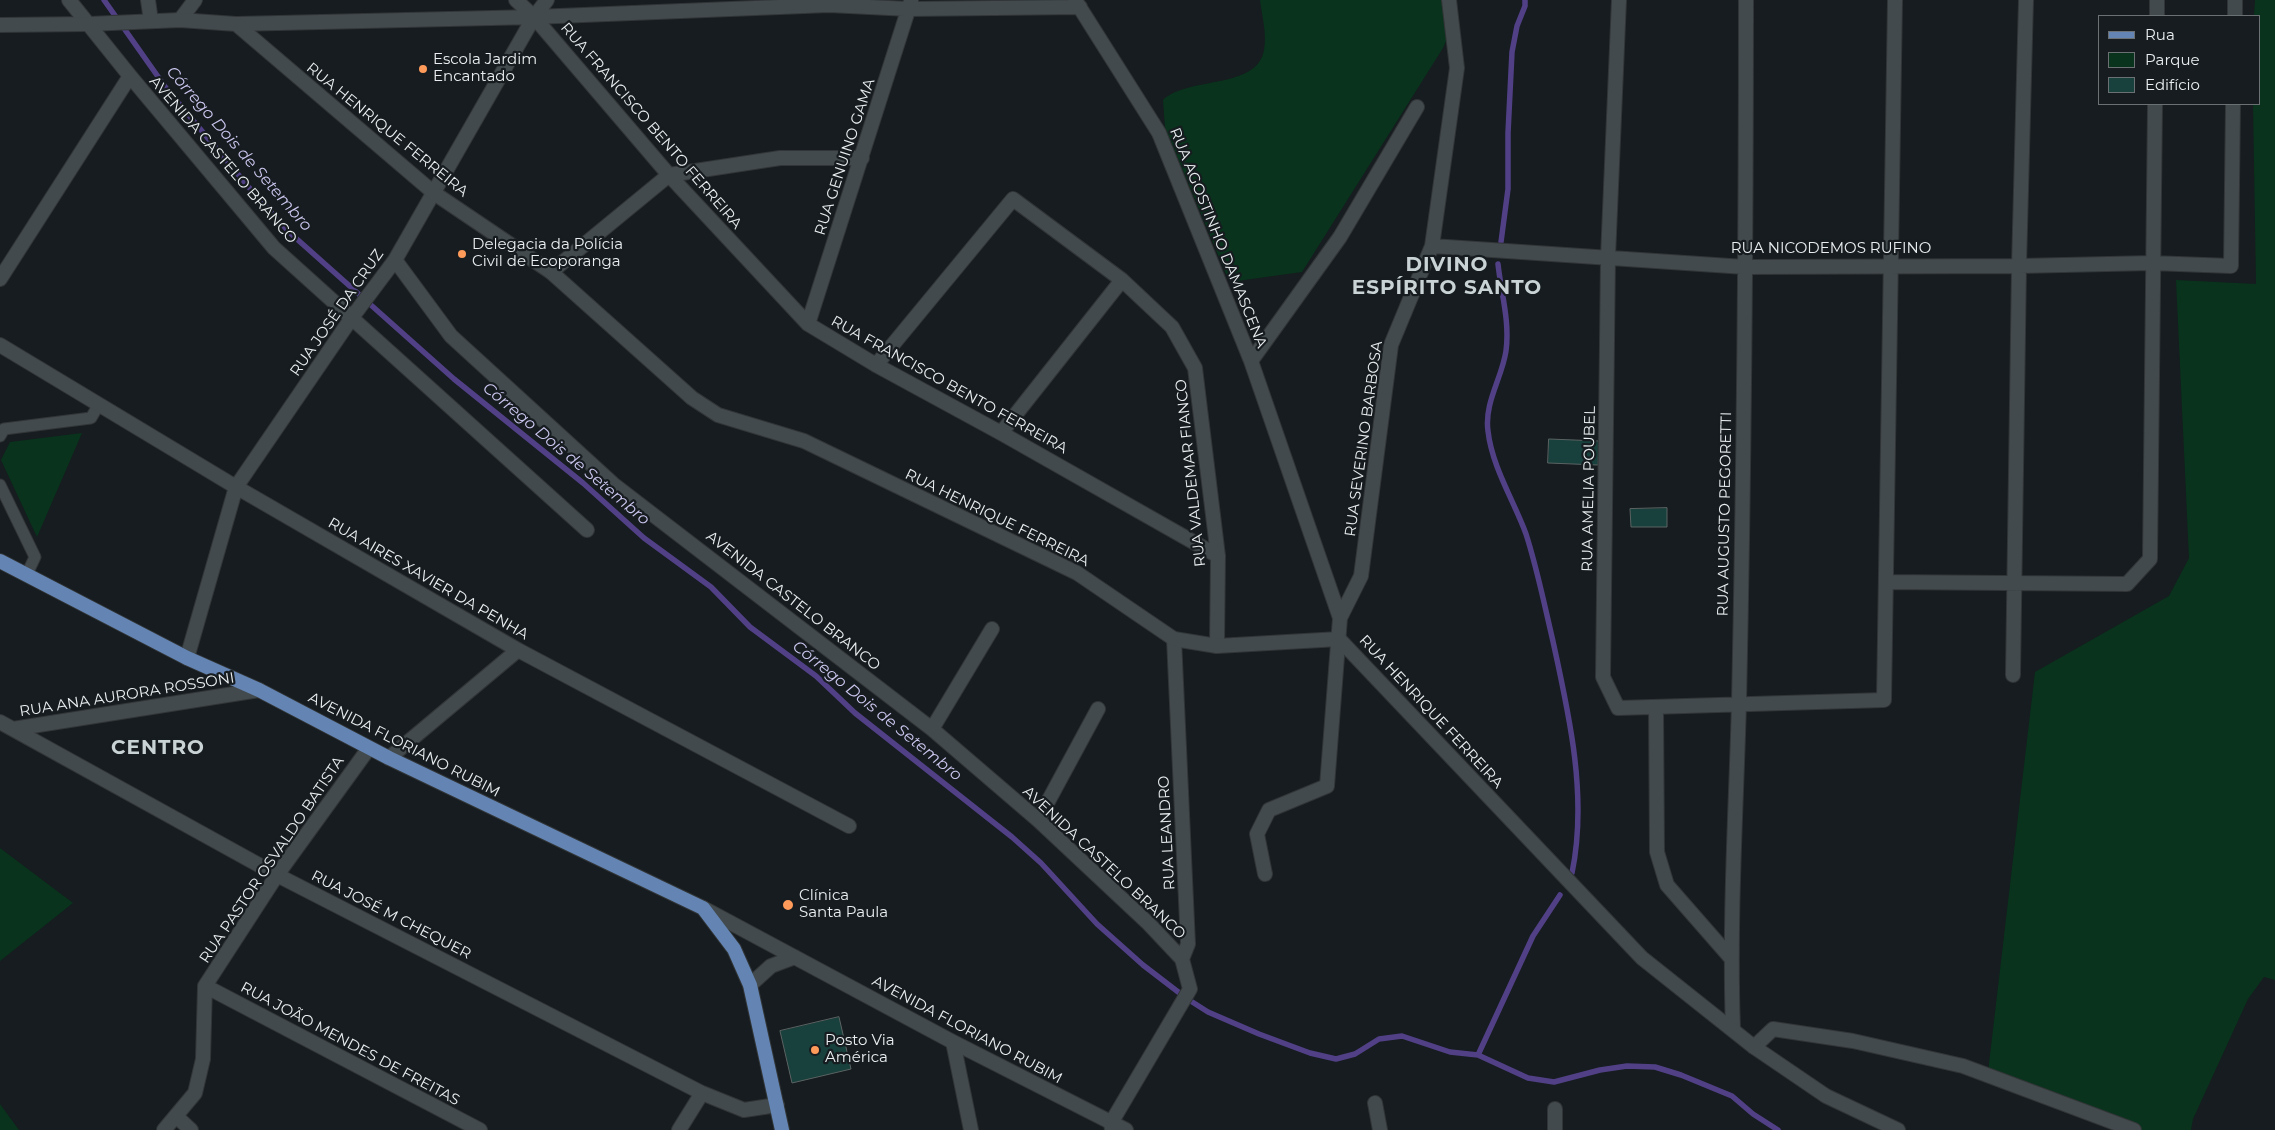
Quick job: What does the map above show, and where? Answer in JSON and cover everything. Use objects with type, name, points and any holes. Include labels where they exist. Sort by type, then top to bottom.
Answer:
[{"type":"main road","name":"AVENIDA FLORIANO RUBIM","points":[[0,561],[188,658],[259,690],[389,758],[703,908]]},
{"type":"main road","points":[[703,908],[734,949],[750,985],[782,1130]]},
{"type":"street","name":"AVENIDA CASTELO BRANCO","points":[[69,0],[274,248],[353,316],[587,530]]},
{"type":"street","points":[[148,0],[151,21]]},
{"type":"street","points":[[180,20],[195,0]]},
{"type":"street","name":"RUA FRANCISCO BENTO FERREIRA","points":[[516,0],[534,17],[669,175],[808,324],[876,365],[1001,432],[1218,556]]},
{"type":"street","name":"RUA JOSÉ DA CRUZ","points":[[188,658],[236,487],[353,316],[395,260],[534,17],[546,0]]},
{"type":"street","name":"RUA SEVERINO BARBOSA","points":[[1340,618],[1361,576],[1391,345],[1432,246],[1457,68],[1449,0]]},
{"type":"street","name":"RUA AMELIA POUBEL","points":[[1619,0],[1608,257],[1603,677],[1618,708],[1884,700],[1886,582]]},
{"type":"street","name":"RUA AUGUSTO PEGORETTI","points":[[1732,1029],[1730,957],[1739,704],[1746,266],[1746,0]]},
{"type":"street","points":[[1895,0],[1886,582],[2127,584],[2150,559],[2155,105]]},
{"type":"street","points":[[2013,675],[2019,266],[2026,0]]},
{"type":"street","points":[[2157,0],[2157,15]]},
{"type":"street","points":[[2235,0],[2235,15]]},
{"type":"street","points":[[0,25],[180,20],[236,24],[534,17],[827,2],[1078,4]]},
{"type":"street","name":"RUA GENUINO GAMA","points":[[808,324],[910,4]]},
{"type":"street","name":"RUA AGOSTINHO DAMASCENA","points":[[1078,4],[1159,133],[1251,361],[1340,618],[1328,786],[1269,810],[1257,834],[1265,874]]},
{"type":"street","name":"RUA HENRIQUE FERREIRA","points":[[236,24],[434,193],[551,272],[692,398],[718,415],[804,441],[1078,574],[1174,639],[1218,646],[1339,639],[1642,958],[1754,1047],[1826,1096],[1898,1130]]},
{"type":"street","points":[[0,279],[130,76]]},
{"type":"street","name":"RUA NICODEMOS RUFINO","points":[[1432,246],[1746,266],[2019,266],[2152,262],[2230,266],[2234,105]]},
{"type":"street","name":"RUA AGOSTINHO DAMASCENA","points":[[1251,361],[1340,237],[1417,107]]},
{"type":"street","points":[[551,272],[669,175],[780,158],[862,158]]},
{"type":"street","name":"RUA VALDEMAR FIANCO","points":[[876,365],[1013,199],[1122,280],[1172,327],[1195,368],[1218,556],[1218,646]]},
{"type":"street","name":"AVENIDA CASTELO BRANCO","points":[[395,260],[451,336],[613,484],[932,729],[1038,820],[1149,924],[1182,959]]},
{"type":"street","points":[[1001,432],[1122,280]]},
{"type":"street","name":"RUA AIRES XAVIER DA PENHA","points":[[0,346],[236,487],[518,650],[849,826]]},
{"type":"street","points":[[932,729],[992,629]]},
{"type":"street","name":"RUA LEANDRO","points":[[1111,1126],[1190,989],[1182,959],[1188,944],[1174,639]]},
{"type":"street","points":[[389,758],[518,650]]},
{"type":"street","name":"RUA ANA AURORA ROSSONI","points":[[0,731],[259,690]]},
{"type":"street","points":[[1656,707],[1657,852],[1667,884],[1730,957]]},
{"type":"street","points":[[1038,820],[1098,709]]},
{"type":"street","name":"RUA JOSÉ M CHEQUER","points":[[0,722],[16,729],[277,875],[702,1093],[744,1110],[777,1105]]},
{"type":"street","name":"RUA PASTOR OSVALDO BATISTA","points":[[164,1130],[195,1093],[203,1059],[205,986],[277,875],[369,748]]},
{"type":"street","name":"AVENIDA FLORIANO RUBIM","points":[[703,908],[1111,1126],[1126,1130]]},
{"type":"street","points":[[750,985],[771,966],[794,957]]},
{"type":"street","name":"RUA JOÃO MENDES DE FREITAS","points":[[205,986],[480,1130]]},
{"type":"street","points":[[1754,1047],[1773,1029],[1854,1040],[1963,1066],[2134,1130]]},
{"type":"street","points":[[953,1042],[971,1130]]},
{"type":"street","points":[[679,1130],[702,1093]]},
{"type":"street","points":[[1375,1103],[1380,1130]]},
{"type":"street","points":[[1555,1109],[1555,1130]]},
{"type":"street","points":[[176,1116],[191,1130]]},
{"type":"lane","points":[[0,436],[4,429],[91,418],[99,404]]},
{"type":"lane","points":[[0,485],[35,557],[27,574]]},
{"type":"green space","points":[[1260,0],[1443,0],[1448,37],[1443,48],[1302,272],[1237,281],[1226,274],[1165,127],[1163,100],[1174,93],[1188,88],[1236,77],[1249,71],[1259,63],[1264,50],[1265,38]]},
{"type":"green space","points":[[2255,0],[2275,0],[2275,980],[2264,977],[2248,999],[2193,1119],[2191,1130],[2141,1130],[2067,1097],[1988,1072],[2035,672],[2169,596],[2189,558],[2176,280],[2256,284],[2253,105],[2260,105],[2260,15],[2254,15]]},
{"type":"green space","points":[[82,433],[37,537],[1,460],[10,442]]},
{"type":"green space","points":[[0,848],[73,903],[0,961]]},
{"type":"green space","points":[[0,1104],[19,1130],[0,1130]]},
{"type":"building","points":[[1549,439],[1599,441],[1598,465],[1548,463]]},
{"type":"building","points":[[1667,508],[1667,527],[1631,527],[1630,509]]},
{"type":"building","name":"Posto Via América","points":[[839,1017],[851,1069],[792,1083],[780,1031]]},
{"type":"waterway","name":"Córrego Dois de Setembro","points":[[104,0],[166,88],[252,191],[289,232],[454,379],[583,483],[644,538],[711,587],[750,627],[816,676],[855,713],[1012,837],[1041,863],[1097,924],[1143,965],[1186,998],[1208,1012],[1259,1034],[1310,1053],[1336,1059],[1355,1054],[1379,1039],[1402,1036],[1450,1052],[1478,1055],[1528,1078],[1554,1082],[1600,1070],[1627,1066],[1655,1067],[1681,1075],[1732,1096],[1753,1114],[1778,1130]]},
{"type":"waterway","points":[[1501,242],[1508,189],[1508,133],[1512,52],[1525,0]]},
{"type":"waterway","points":[[1498,264],[1506,318],[1507,340],[1504,361],[1489,410],[1488,431],[1494,458],[1530,547],[1565,696],[1577,785],[1578,814],[1572,873]]},
{"type":"waterway","points":[[1478,1055],[1533,936],[1560,895]]},
{"type":"place","name":"Escola Jardim Encantado","points":[[423,69]]},
{"type":"place","name":"Delegacia da Polícia Civil de Ecoporanga","points":[[462,254]]},
{"type":"place","name":"Clínica Santa Paula","points":[[788,905]]},
{"type":"place","name":"Posto Via América","points":[[815,1050]]},
{"type":"district","name":"DIVINO ESPÍRITO SANTO","points":[[1447,276]]},
{"type":"district","name":"CENTRO","points":[[158,748]]}]
